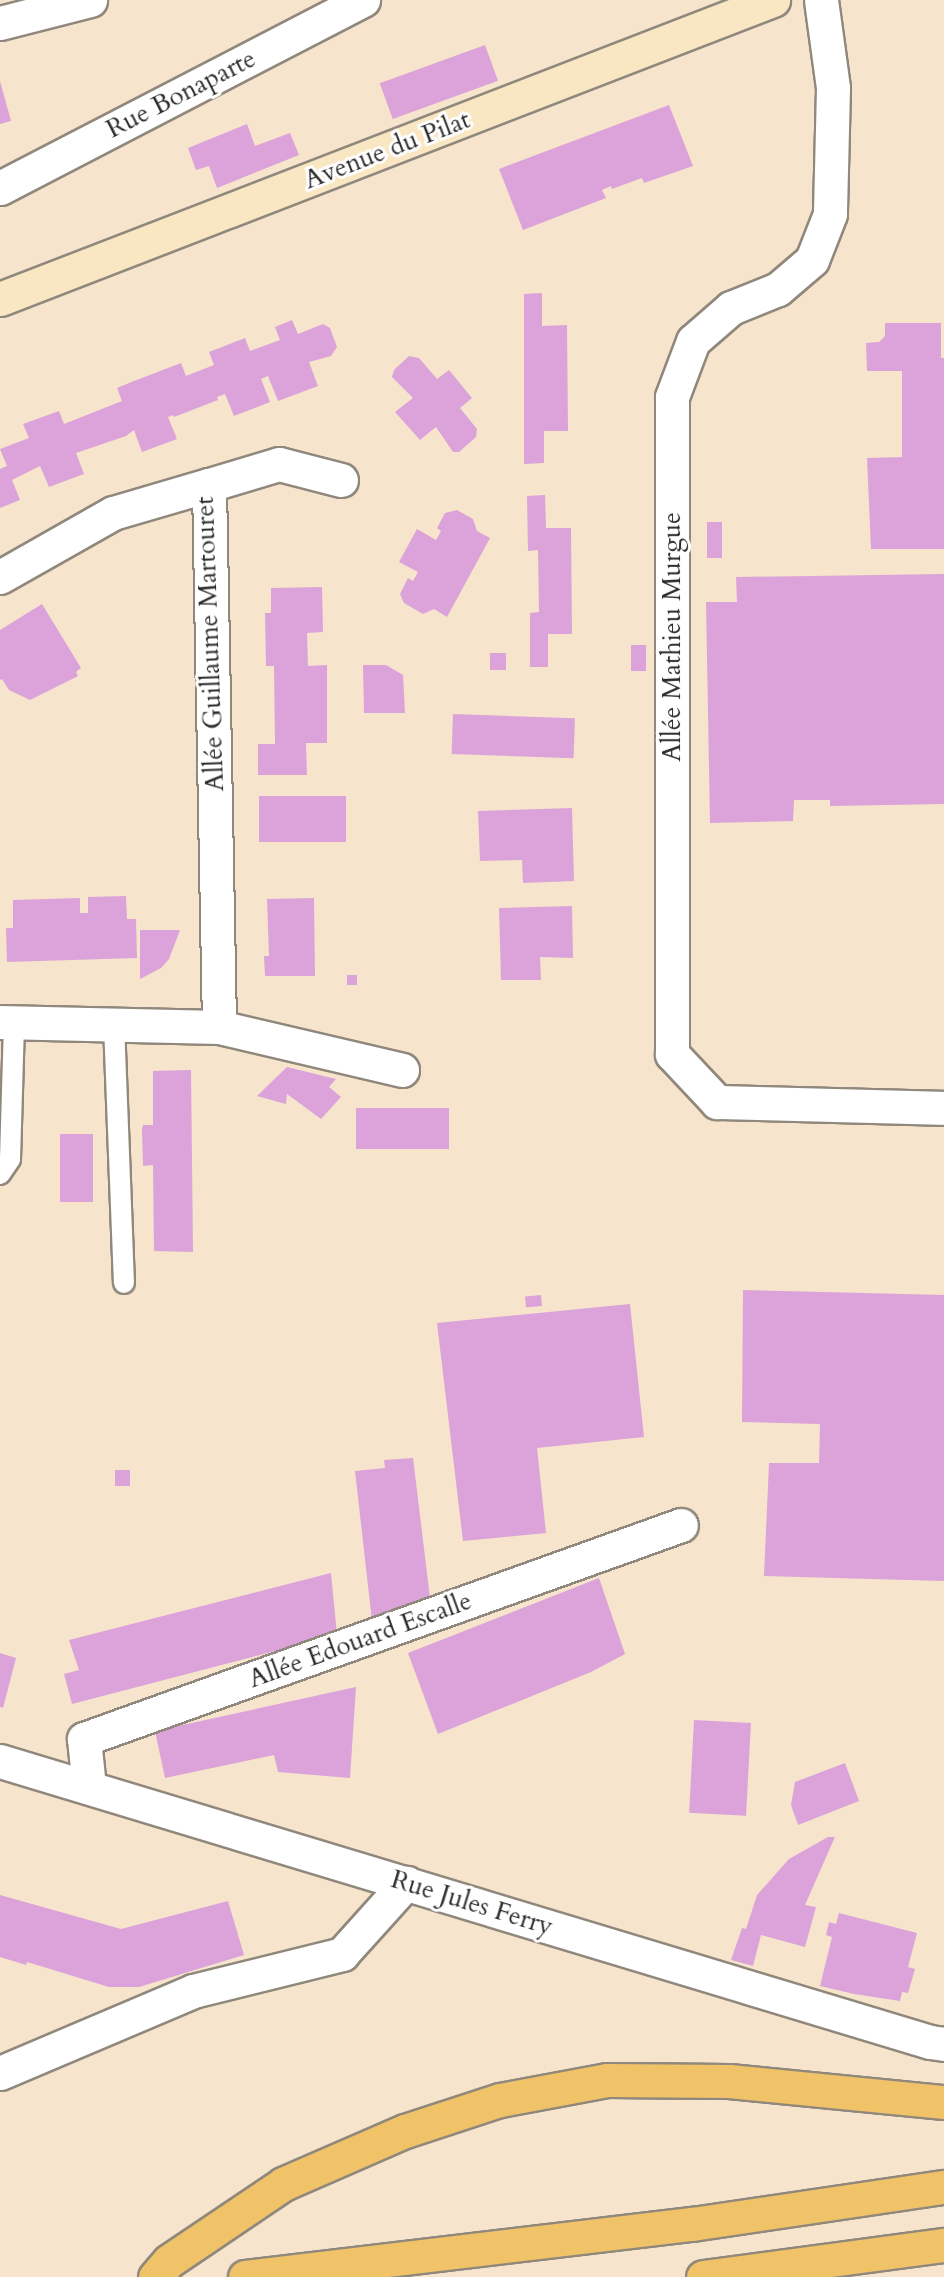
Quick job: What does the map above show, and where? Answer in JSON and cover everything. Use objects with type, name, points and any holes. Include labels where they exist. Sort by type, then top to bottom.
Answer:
[{"type":"highway","points":[[155,2277],[170,2261],[283,2184],[405,2131],[500,2100],[607,2080],[729,2081],[944,2102]]},
{"type":"highway","points":[[245,2277],[692,2224],[944,2187]]},
{"type":"highway","points":[[704,2277],[944,2244]]},
{"type":"highway","points":[[753,2277],[797,2265]]},
{"type":"main road","name":"Avenue du Pilat","points":[[0,299],[773,0]]},
{"type":"street","points":[[0,23],[90,0]]},
{"type":"street","name":"Rue Bonaparte","points":[[0,188],[363,0]]},
{"type":"street","name":"Allée Mathieu Murgue","points":[[821,0],[833,88],[830,214],[812,260],[778,289],[731,308],[693,341],[672,397],[672,1053],[717,1102],[944,1108]]},
{"type":"street","points":[[208,485],[279,464],[341,480]]},
{"type":"street","name":"Allée Guillaume Martouret","points":[[0,577],[113,513],[208,485],[219,1027]]},
{"type":"street","points":[[7,1022],[219,1027],[402,1070]]},
{"type":"street","name":"Allée Edouard Escalle","points":[[89,1787],[84,1739],[681,1525]]},
{"type":"street","name":"Rue Jules Ferry","points":[[0,1761],[930,2042],[944,2044]]},
{"type":"street","points":[[0,2073],[193,1991],[342,1954],[406,1882]]},
{"type":"lane","points":[[0,1174],[10,1159],[7,1022]]},
{"type":"lane","points":[[114,1024],[124,1283]]},
{"type":"building","points":[[485,45],[498,81],[393,119],[380,83]]},
{"type":"building","points":[[0,81],[11,121],[0,124]]},
{"type":"building","points":[[669,105],[693,166],[644,183],[642,178],[612,189],[611,186],[602,190],[606,198],[523,230],[499,169]]},
{"type":"building","points":[[247,124],[255,146],[290,133],[299,155],[217,188],[209,166],[196,170],[188,148]]},
{"type":"building","points":[[542,293],[542,326],[567,325],[568,431],[544,431],[544,463],[524,464],[524,294]]},
{"type":"building","points":[[292,320],[298,334],[323,324],[330,328],[337,347],[331,356],[309,362],[318,386],[278,401],[268,376],[261,379],[270,402],[234,416],[225,394],[217,397],[218,400],[174,417],[173,415],[168,417],[177,439],[142,452],[134,430],[126,436],[76,453],[84,474],[49,487],[40,466],[12,480],[20,500],[0,508],[0,469],[7,466],[0,449],[29,438],[23,424],[59,411],[64,424],[122,401],[117,388],[134,381],[181,363],[186,376],[214,365],[209,352],[245,338],[250,351],[280,340],[275,327]]},
{"type":"building","points":[[885,323],[941,323],[941,358],[944,358],[944,549],[871,549],[867,458],[902,457],[902,371],[867,371],[866,343],[879,342],[885,336]]},
{"type":"building","points":[[409,356],[419,358],[437,379],[449,370],[472,398],[460,408],[477,429],[476,437],[459,452],[453,452],[436,427],[420,440],[395,412],[413,398],[392,377],[394,370]]},
{"type":"building","points":[[545,495],[546,528],[571,528],[572,634],[548,634],[548,667],[530,667],[530,613],[539,612],[538,550],[528,551],[527,496]]},
{"type":"building","points":[[457,510],[473,519],[477,531],[490,538],[447,617],[434,609],[423,614],[404,603],[400,594],[408,578],[413,581],[418,572],[399,562],[417,529],[436,540],[441,531],[437,528],[445,513]]},
{"type":"building","points":[[707,522],[722,522],[722,558],[707,558]]},
{"type":"building","points":[[944,574],[944,804],[830,806],[830,800],[794,800],[793,821],[710,823],[706,602],[737,602],[736,577]]},
{"type":"building","points":[[322,587],[323,632],[307,633],[308,666],[327,665],[327,743],[306,743],[307,775],[258,775],[258,744],[275,744],[274,666],[266,666],[265,613],[271,613],[271,588]]},
{"type":"building","points":[[42,604],[81,668],[76,672],[78,676],[30,700],[9,690],[2,679],[0,680],[0,630]]},
{"type":"building","points":[[631,645],[646,645],[646,671],[631,671]]},
{"type":"building","points":[[490,653],[506,653],[506,670],[490,670]]},
{"type":"building","points":[[363,665],[386,665],[403,675],[405,713],[364,713]]},
{"type":"building","points":[[453,714],[575,718],[574,758],[452,754]]},
{"type":"building","points":[[259,796],[346,796],[346,842],[259,842]]},
{"type":"building","points":[[572,808],[574,881],[523,883],[522,860],[480,861],[478,811]]},
{"type":"building","points":[[126,896],[127,919],[136,919],[137,958],[7,962],[6,928],[13,928],[13,900],[80,898],[80,913],[88,913],[88,897]]},
{"type":"building","points":[[314,898],[315,976],[265,976],[264,956],[269,956],[267,899]]},
{"type":"building","points":[[572,906],[573,958],[540,957],[541,980],[501,980],[499,908]]},
{"type":"building","points":[[140,930],[180,930],[169,959],[161,968],[140,979]]},
{"type":"building","points":[[347,975],[357,975],[357,985],[347,985]]},
{"type":"building","points":[[287,1067],[336,1079],[329,1087],[341,1097],[321,1119],[287,1094],[286,1104],[257,1096]]},
{"type":"building","points":[[191,1070],[193,1252],[154,1251],[153,1165],[143,1166],[142,1129],[143,1125],[153,1125],[153,1071]]},
{"type":"building","points":[[356,1108],[449,1108],[449,1149],[356,1149]]},
{"type":"building","points":[[60,1134],[93,1134],[93,1202],[60,1202]]},
{"type":"building","points":[[743,1290],[944,1295],[944,1581],[764,1576],[769,1463],[819,1463],[820,1424],[742,1422]]},
{"type":"building","points":[[541,1295],[542,1306],[526,1307],[525,1296]]},
{"type":"building","points":[[630,1304],[644,1437],[537,1448],[546,1533],[463,1541],[437,1323]]},
{"type":"building","points":[[413,1458],[430,1598],[372,1621],[355,1471],[385,1468],[384,1460]]},
{"type":"building","points":[[115,1470],[130,1470],[130,1486],[115,1486]]},
{"type":"building","points":[[331,1573],[337,1635],[72,1704],[64,1674],[79,1670],[69,1640]]},
{"type":"building","points":[[599,1578],[625,1654],[591,1672],[438,1734],[408,1653]]},
{"type":"building","points":[[0,1653],[16,1658],[3,1708],[0,1707]]},
{"type":"building","points":[[356,1687],[350,1778],[278,1772],[274,1755],[165,1778],[155,1731]]},
{"type":"building","points":[[694,1720],[751,1723],[746,1816],[689,1813]]},
{"type":"building","points":[[845,1763],[859,1801],[798,1825],[791,1805],[795,1782]]},
{"type":"building","points":[[828,1837],[835,1837],[805,1905],[816,1907],[805,1947],[761,1935],[753,1966],[731,1960],[742,1928],[746,1929],[757,1895],[789,1859]]},
{"type":"building","points":[[0,1895],[121,1929],[228,1901],[244,1955],[139,1987],[109,1987],[27,1962],[26,1965],[0,1957]]},
{"type":"building","points":[[839,1913],[917,1933],[908,1967],[915,1969],[908,1993],[902,1992],[900,2001],[820,1986],[832,1937],[826,1935],[829,1922],[836,1924]]}]
